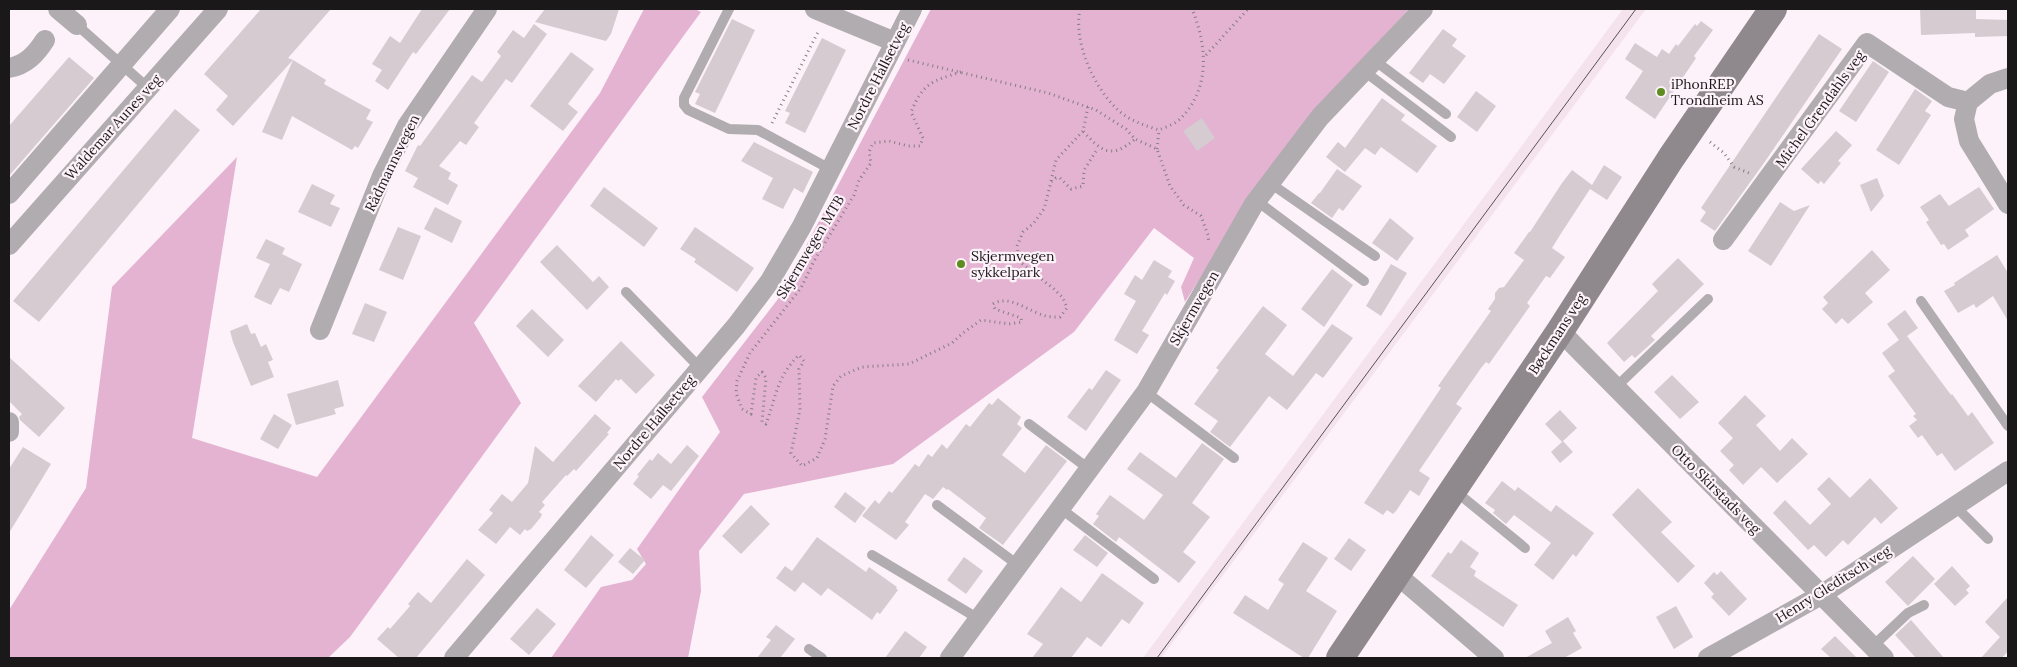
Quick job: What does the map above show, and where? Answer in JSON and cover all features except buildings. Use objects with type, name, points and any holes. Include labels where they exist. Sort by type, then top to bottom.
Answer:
[{"type":"main road","name":"Bøckmans veg","points":[[1340,658],[1560,331],[1671,158],[1773,9]]},
{"type":"street","points":[[58,9],[77,26]]},
{"type":"street","points":[[9,194],[170,9]]},
{"type":"street","name":"Waldemar Aunes veg","points":[[9,245],[218,9]]},
{"type":"street","name":"Rådmannsvegen","points":[[320,330],[382,176],[407,126],[487,9]]},
{"type":"street","name":"Nordre Hallsetveg","points":[[454,658],[736,326],[770,281],[802,226],[912,9]]},
{"type":"street","name":"Skjermvegen","points":[[950,658],[1146,392],[1215,270],[1270,183],[1320,117],[1423,9]]},
{"type":"street","points":[[821,11],[892,49]]},
{"type":"street","points":[[9,68],[27,61],[37,53],[45,40]]},
{"type":"street","name":"Michel Grendahls veg","points":[[1723,240],[1766,184],[1867,43],[1948,97],[1968,102]]},
{"type":"street","points":[[2008,78],[1990,84],[1968,102],[1964,119],[1969,141],[2008,204]]},
{"type":"street","name":"Otto Skirstads veg","points":[[1560,331],[1879,652]]},
{"type":"street","points":[[9,422],[9,432]]},
{"type":"street","name":"Henry Gleditsch veg","points":[[1708,658],[1821,595],[1954,505],[2008,471]]},
{"type":"street","points":[[1396,574],[1494,658]]},
{"type":"lane","points":[[730,9],[684,98],[684,105],[688,110],[729,129],[758,130],[830,169]]},
{"type":"lane","points":[[77,26],[148,88]]},
{"type":"lane","points":[[1369,65],[1446,114]]},
{"type":"lane","points":[[1369,65],[1451,137]]},
{"type":"lane","points":[[1270,183],[1375,256]]},
{"type":"lane","points":[[1257,201],[1364,282]]},
{"type":"lane","points":[[626,292],[700,368]]},
{"type":"lane","points":[[1616,388],[1708,299]]},
{"type":"lane","points":[[1921,301],[2008,426]]},
{"type":"lane","points":[[1146,392],[1234,458]]},
{"type":"lane","points":[[1029,424],[1089,469]]},
{"type":"lane","points":[[1453,490],[1525,548]]},
{"type":"lane","points":[[937,505],[1018,565]]},
{"type":"lane","points":[[1954,505],[1988,539]]},
{"type":"lane","points":[[1060,508],[1154,579]]},
{"type":"lane","points":[[872,555],[979,619]]},
{"type":"lane","name":"Otto Skirstads veg","points":[[1879,652],[1908,613],[1924,606]]},
{"type":"lane","points":[[809,649],[822,658]]},
{"type":"path","points":[[1080,9],[1079,16],[1084,56],[1100,88],[1118,110],[1136,122],[1159,130],[1179,120],[1190,106],[1201,84],[1205,56],[1199,24],[1192,9]]},
{"type":"path","points":[[1205,56],[1248,9]]},
{"type":"path","points":[[766,135],[821,11]]},
{"type":"path","points":[[892,49],[961,72],[1048,93],[1096,110],[1126,129],[1135,139],[1157,149]]},
{"type":"path","name":"Skjermvegen MTB","points":[[961,72],[928,85],[918,95],[911,112],[923,138],[920,146],[908,146],[889,141],[873,143],[869,152],[871,163],[859,180],[854,196],[814,261],[801,288],[750,353],[736,387],[736,393],[742,409],[751,414],[756,378],[762,372],[766,378],[762,422],[766,424],[778,385],[788,366],[799,355],[804,361],[799,369],[800,410],[791,453],[802,466],[817,458],[825,439],[833,386],[841,376],[862,367],[909,364],[952,343],[963,332],[982,320],[1009,324],[1022,322],[1021,318],[995,309],[994,304],[998,301],[1008,301],[1043,315],[1060,318],[1066,308],[1063,298],[1020,262],[1017,246],[1023,232],[1033,224],[1044,209],[1051,182]]},
{"type":"path","points":[[1051,182],[1056,160],[1083,131],[1088,108]]},
{"type":"path","points":[[1159,130],[1157,149],[1170,186],[1184,205],[1201,216],[1208,235],[1211,261],[1215,270]]},
{"type":"path","points":[[1083,131],[1098,148],[1108,151],[1124,148],[1135,139]]},
{"type":"path","points":[[1709,141],[1724,153],[1734,167],[1745,171],[1766,184]]},
{"type":"path","points":[[1051,182],[1056,178],[1060,178],[1071,189],[1083,186],[1084,170],[1098,148]]},
{"type":"shaded area","points":[[644,9],[695,9],[701,12],[474,323],[521,403],[350,637],[328,658],[9,658],[9,610],[86,488],[112,287],[237,157],[192,438],[317,477],[600,93]]},
{"type":"shaded area","name":"Skjermvegen sykkelpark","points":[[931,9],[1409,9],[1314,111],[1185,302],[1181,287],[1194,258],[1154,228],[1074,332],[893,464],[744,494],[699,551],[701,591],[688,658],[551,658],[601,587],[632,580],[646,564],[637,549],[720,432],[702,397],[778,299]]},
{"type":"shaded area","points":[[1623,9],[1646,9],[1161,658],[1143,658]]},
{"type":"tram line","points":[[1157,658],[1636,9]]},
{"type":"place","name":"iPhonREP Trondheim AS","points":[[1661,92]]},
{"type":"place","name":"Skjermvegen sykkelpark","points":[[961,264]]}]
